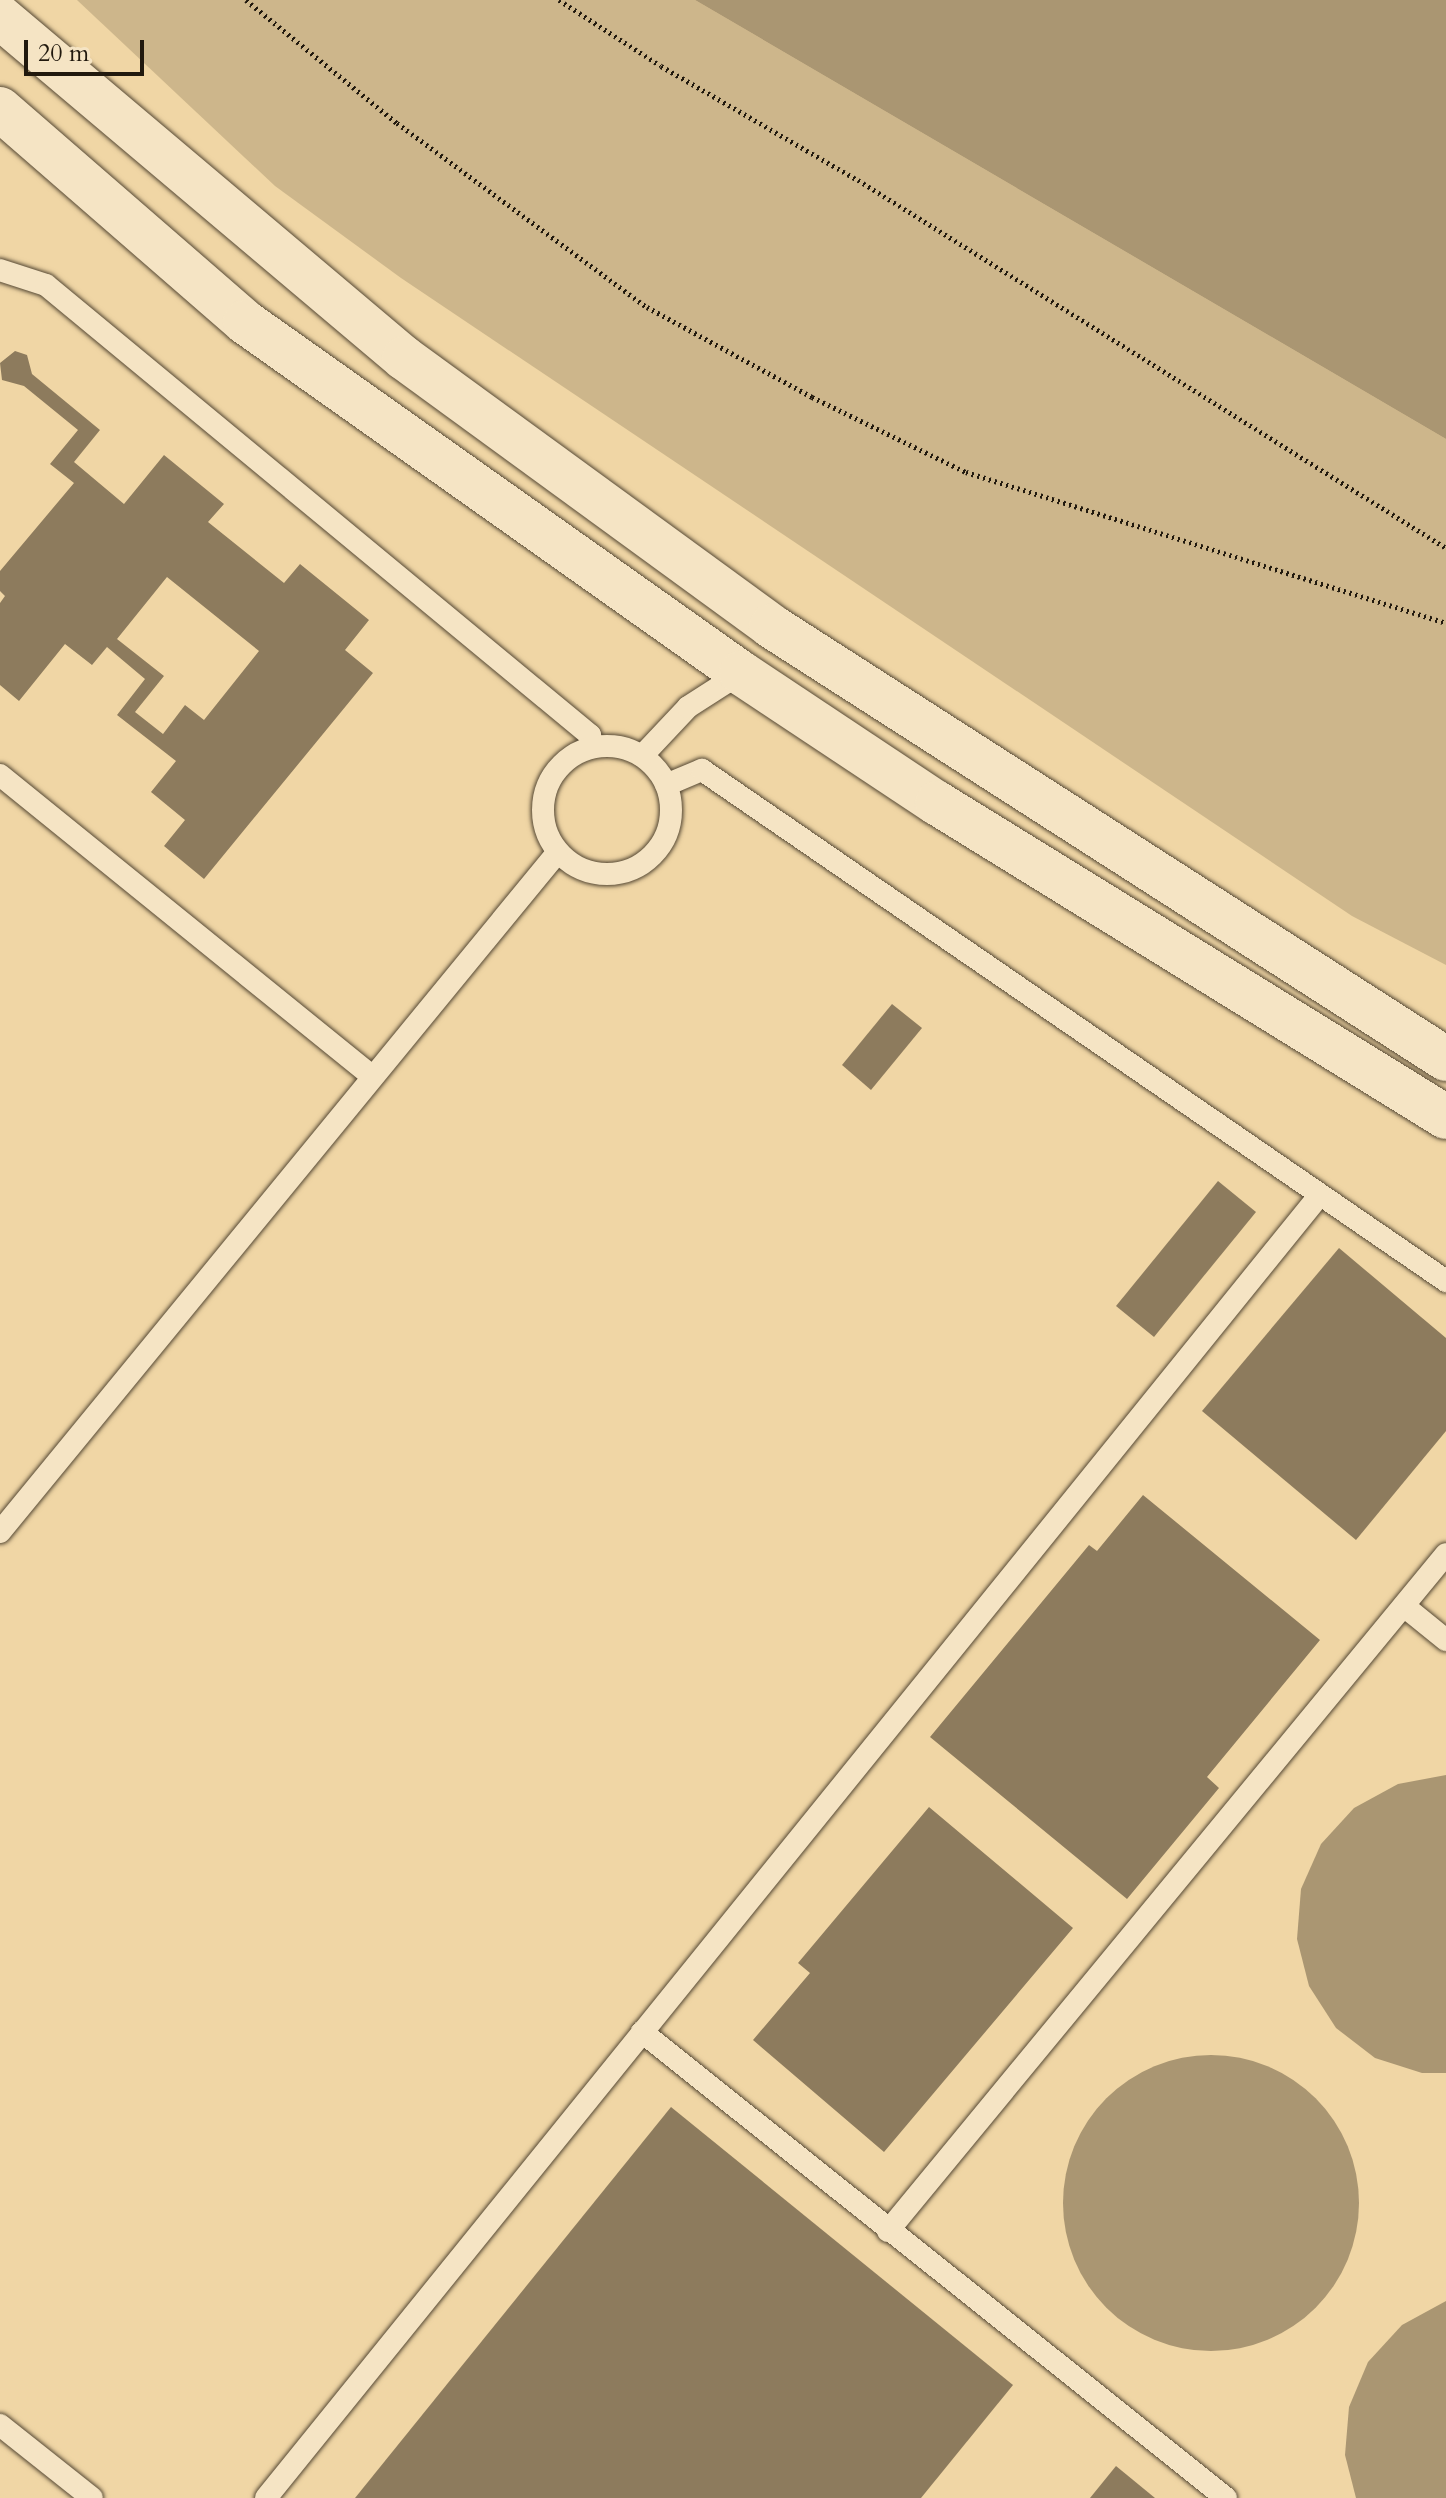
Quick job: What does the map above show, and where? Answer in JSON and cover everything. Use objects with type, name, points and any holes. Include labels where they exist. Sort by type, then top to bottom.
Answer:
[{"type":"main road","points":[[0,17],[404,358],[758,617],[1446,1059]]},
{"type":"main road","points":[[0,109],[245,322],[741,673],[937,803],[1446,1117]]},
{"type":"lane","points":[[0,270],[46,285],[590,735],[592,745]]},
{"type":"lane","points":[[642,756],[688,707],[741,673]]},
{"type":"lane","points":[[592,745],[642,756],[666,785],[669,829],[643,864],[601,875],[580,869],[557,853],[543,817],[544,795],[553,775],[592,745]]},
{"type":"lane","points":[[666,785],[702,770],[1318,1197],[1446,1281]]},
{"type":"lane","points":[[0,775],[370,1075]]},
{"type":"lane","points":[[0,1532],[370,1075],[557,853]]},
{"type":"lane","points":[[266,2498],[1318,1197]]},
{"type":"lane","points":[[888,2231],[1446,1554]]},
{"type":"lane","points":[[1404,1606],[1446,1640]]},
{"type":"lane","points":[[642,2032],[1226,2498]]},
{"type":"lane","points":[[0,2425],[92,2498]]},
{"type":"path","points":[[246,0],[397,123],[647,307],[812,397],[966,472],[1446,623]]},
{"type":"path","points":[[559,0],[661,66],[858,180],[1446,548]]},
{"type":"shaded area","points":[[77,0],[695,0],[1446,439],[1446,965],[1352,916],[401,278],[275,186]]},
{"type":"shaded area","points":[[695,0],[1446,0],[1446,439]]},
{"type":"shaded area","points":[[1446,1775],[1446,2073],[1422,2073],[1375,2058],[1336,2028],[1309,1986],[1297,1939],[1301,1889],[1321,1844],[1354,1808],[1398,1784]]},
{"type":"shaded area","points":[[1196,2055],[1226,2055],[1254,2061],[1281,2072],[1305,2088],[1326,2109],[1342,2133],[1353,2160],[1359,2203],[1353,2246],[1342,2273],[1326,2297],[1305,2318],[1281,2334],[1254,2345],[1226,2351],[1196,2351],[1168,2345],[1141,2334],[1117,2318],[1096,2297],[1080,2273],[1069,2246],[1063,2218],[1063,2188],[1069,2160],[1080,2133],[1096,2109],[1117,2088],[1141,2072],[1168,2061]]},
{"type":"shaded area","points":[[1446,2301],[1446,2498],[1356,2498],[1345,2455],[1349,2407],[1368,2362],[1402,2325]]},
{"type":"building","points":[[15,351],[27,355],[32,374],[100,430],[74,462],[124,504],[164,455],[224,504],[208,522],[284,583],[300,564],[369,620],[345,650],[373,673],[204,879],[164,846],[185,820],[151,792],[176,761],[117,715],[145,679],[107,647],[92,665],[65,644],[19,701],[0,685],[0,603],[5,596],[0,591],[0,571],[74,483],[50,464],[78,430],[24,386],[2,380],[0,363]],"holes":[[[167,577],[259,651],[204,720],[185,705],[163,734],[135,712],[164,676],[117,639]]]},
{"type":"building","points":[[892,1004],[922,1028],[871,1090],[842,1065]]},
{"type":"building","points":[[1218,1181],[1256,1212],[1154,1337],[1116,1306]]},
{"type":"building","points":[[1339,1248],[1446,1338],[1446,1431],[1356,1540],[1202,1411]]},
{"type":"building","points":[[1143,1495],[1320,1640],[1207,1777],[1219,1788],[1127,1899],[930,1737],[1089,1545],[1097,1551]]},
{"type":"building","points":[[929,1807],[1073,1928],[884,2152],[753,2040],[810,1973],[798,1963]]},
{"type":"building","points":[[671,2107],[1013,2385],[921,2498],[355,2498]]},
{"type":"building","points":[[1116,2466],[1155,2498],[1090,2498]]}]
